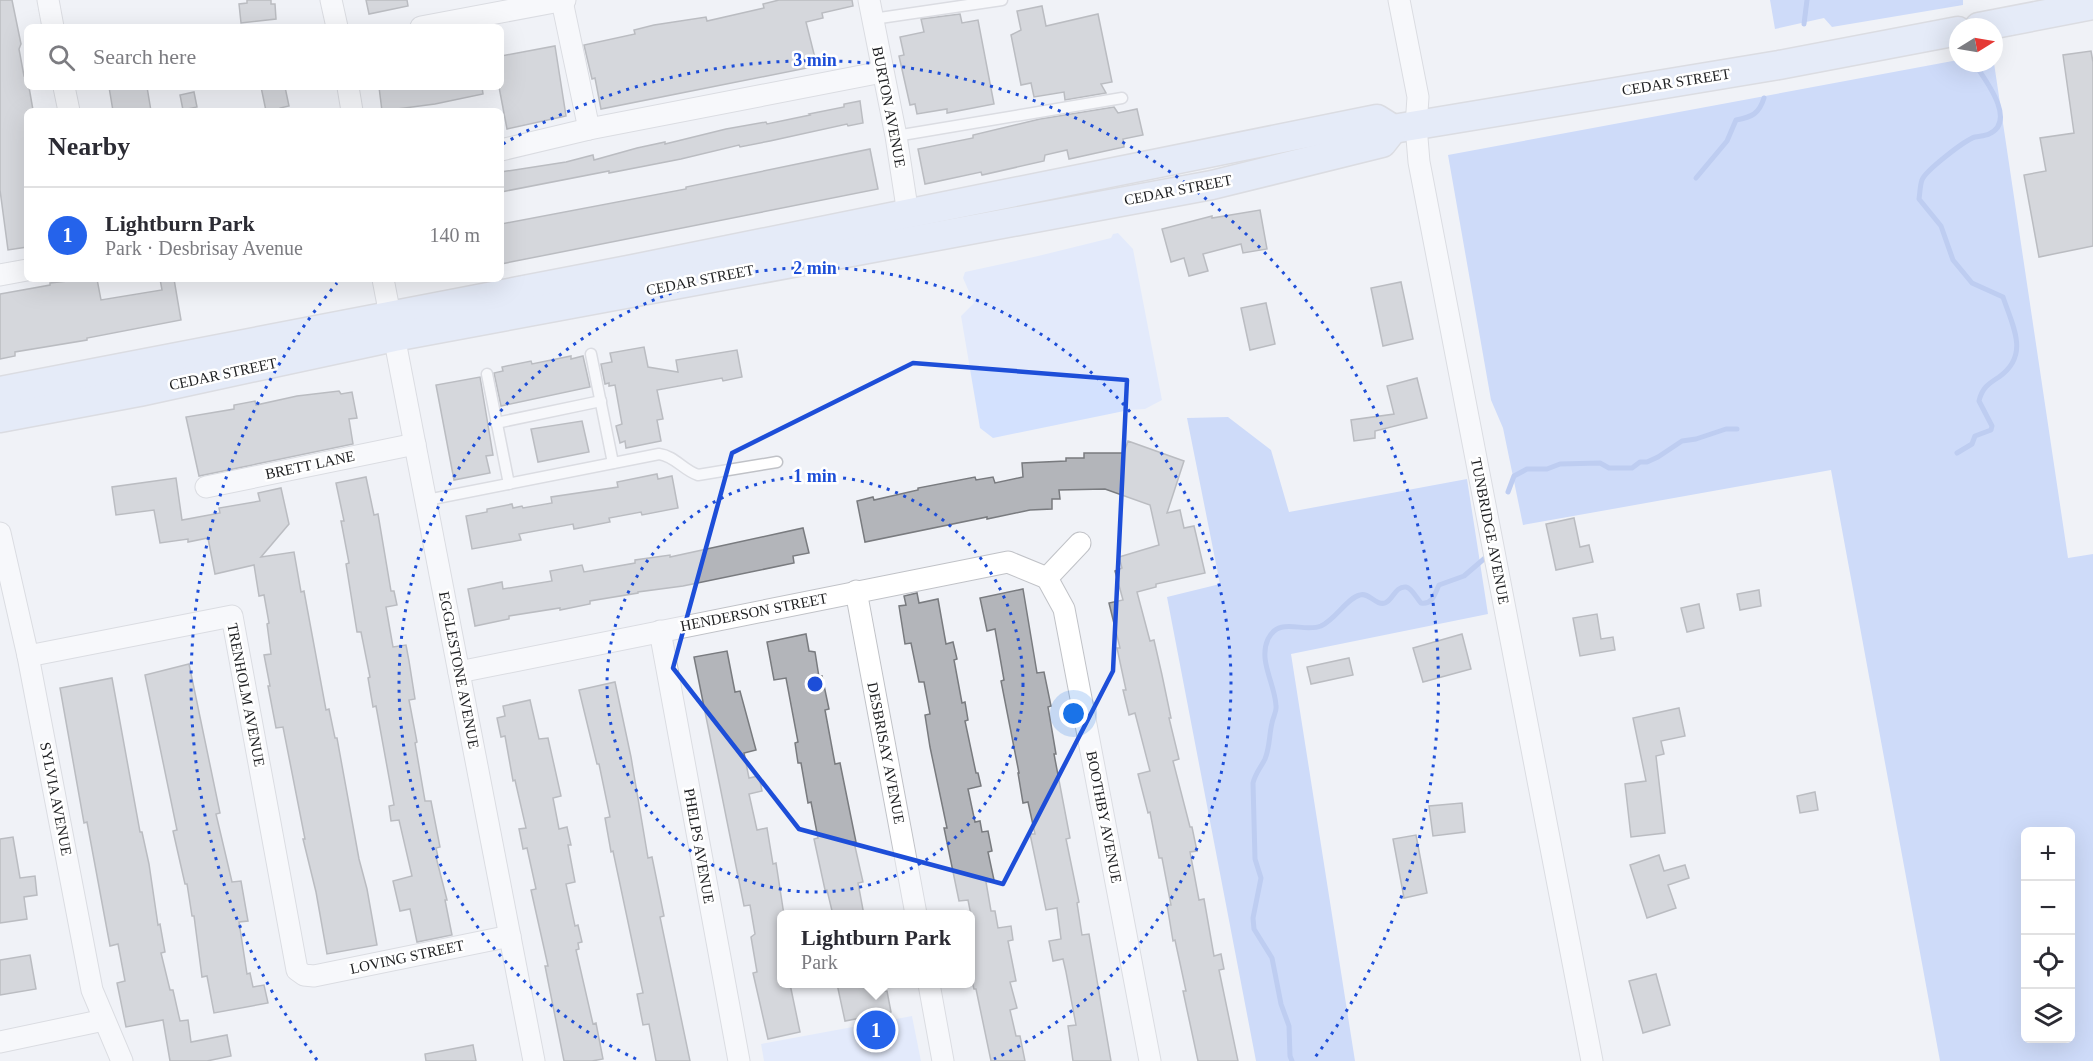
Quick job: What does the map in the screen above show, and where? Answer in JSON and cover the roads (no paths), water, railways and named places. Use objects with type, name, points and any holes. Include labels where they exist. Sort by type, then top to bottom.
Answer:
[{"type":"main road","points":[[2003,22],[2093,5]]},
{"type":"main road","name":"CEDAR STREET","points":[[0,391],[1212,185],[1382,143],[1405,128],[1779,65],[1949,33]]},
{"type":"main road","name":"CEDAR STREET","points":[[0,418],[139,392],[392,326],[908,214],[1377,119],[1405,128]]},
{"type":"street","points":[[48,0],[52,24]]},
{"type":"street","points":[[331,0],[336,24]]},
{"type":"street","points":[[435,24],[523,3],[563,0],[589,129]]},
{"type":"street","name":"TUNBRIDGE AVENUE","points":[[1399,0],[1418,97],[1405,128],[1419,162],[1592,1061]]},
{"type":"street","name":"BURTON AVENUE","points":[[871,9],[896,136],[908,214]]},
{"type":"street","points":[[504,149],[589,129],[882,72]]},
{"type":"street","points":[[65,90],[68,108]]},
{"type":"street","points":[[348,90],[352,108]]},
{"type":"street","points":[[0,275],[24,271]]},
{"type":"street","name":"EGGLESTONE AVENUE","points":[[384,282],[534,1061]]},
{"type":"street","name":"BRETT LANE","points":[[206,487],[415,444]]},
{"type":"street","name":"SYLVIA AVENUE","points":[[0,533],[28,656],[92,990],[122,1061]]},
{"type":"street","points":[[1047,578],[1080,543]]},
{"type":"street","name":"HENDERSON STREET","points":[[459,672],[1008,562],[1047,578]]},
{"type":"street","name":"BOOTHBY AVENUE","points":[[1047,578],[1064,609],[1150,1061]]},
{"type":"street","name":"DESBRISAY AVENUE","points":[[856,591],[915,910]]},
{"type":"street","name":"TRENHOLM AVENUE","points":[[28,656],[232,616],[297,969],[304,975]]},
{"type":"street","name":"PHELPS AVENUE","points":[[660,631],[739,1061]]},
{"type":"street","name":"LOVING STREET","points":[[304,975],[314,976],[510,936]]},
{"type":"street","points":[[930,988],[943,1061]]},
{"type":"street","points":[[0,1042],[104,1020]]},
{"type":"lane","points":[[871,9],[1002,0]]},
{"type":"lane","points":[[896,136],[1122,98]]},
{"type":"lane","points":[[591,354],[614,463]]},
{"type":"lane","points":[[487,374],[508,484]]},
{"type":"lane","points":[[496,423],[601,401]]},
{"type":"lane","points":[[427,500],[659,454],[666,455],[691,473],[698,475],[777,462]]},
{"type":"waterway","points":[[1804,24],[1807,0]]},
{"type":"waterway","points":[[1957,453],[1972,444],[1975,436],[1991,430],[1992,426],[1979,401],[1980,397],[1986,387],[2008,368],[2017,350],[2014,330],[2003,297],[1972,283],[1953,260],[1941,226],[1919,199],[1922,180],[1937,163],[1970,139],[1989,134],[1997,128],[2000,110],[1991,89],[1980,72]]},
{"type":"waterway","points":[[1696,178],[1727,141],[1736,120],[1754,114],[1760,108],[1764,98]]},
{"type":"waterway","points":[[1508,492],[1514,476],[1527,469],[1547,469],[1560,464],[1600,463],[1609,468],[1632,468],[1640,462],[1647,462],[1658,457],[1682,441],[1726,429],[1737,429]]},
{"type":"waterway","points":[[1292,1061],[1289,1026],[1281,1004],[1272,958],[1254,929],[1253,918],[1261,878],[1255,859],[1253,783],[1267,754],[1276,708],[1265,656],[1268,639],[1278,628],[1321,626],[1360,595],[1366,595],[1379,603],[1385,603],[1399,589],[1406,587],[1421,603],[1428,602],[1433,598],[1439,585],[1464,576],[1485,558]]},
{"type":"place","name":"Lightburn Park","points":[[876,1030]]}]
